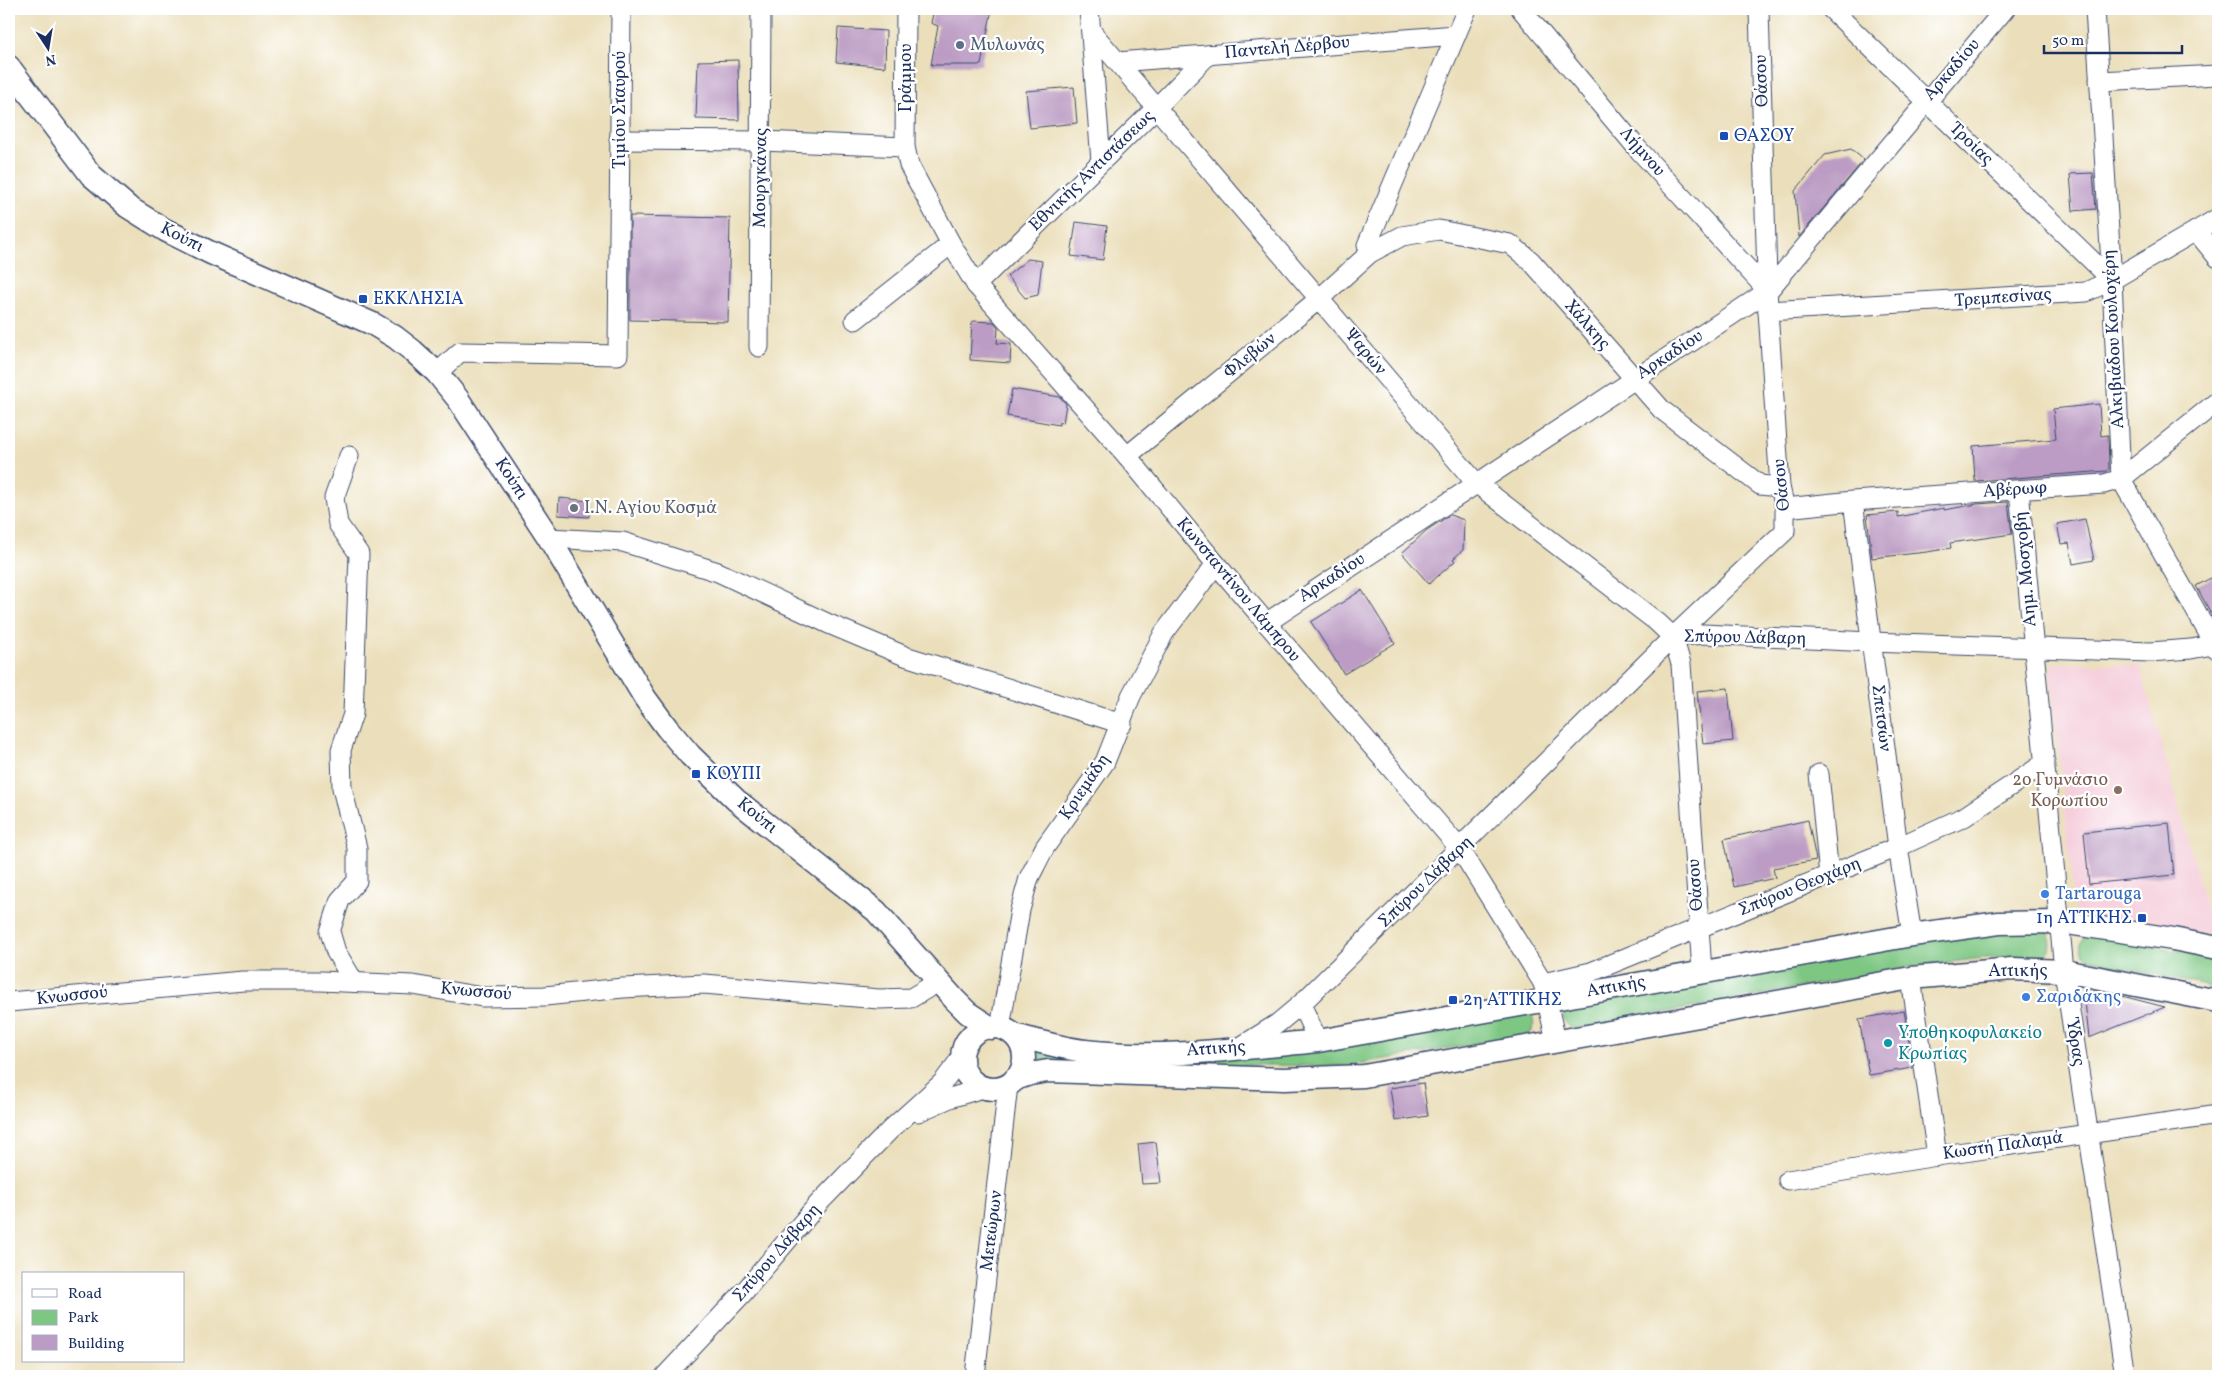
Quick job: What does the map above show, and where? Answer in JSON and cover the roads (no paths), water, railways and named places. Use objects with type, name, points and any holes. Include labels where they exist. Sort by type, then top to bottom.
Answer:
[{"type":"main road","name":"Κούπι","points":[[9,67],[91,175],[128,207],[166,230],[204,249],[373,324],[395,336],[437,373],[458,399],[549,538],[645,698],[667,728],[690,755],[736,800],[876,910],[938,982]]},
{"type":"main road","name":"Αττικής","points":[[1002,1030],[1085,1051],[1138,1054],[1237,1049],[1318,1041],[1545,992],[1702,972],[1912,935],[1999,923],[2061,922],[2173,938],[2218,948]]},
{"type":"main road","name":"Αττικής","points":[[1012,1082],[1030,1074],[1048,1071],[1284,1079],[1364,1076],[1911,978],[2012,969],[2064,971],[2218,1001]]},
{"type":"main road","points":[[938,982],[968,1013],[1002,1030],[1019,1042],[1024,1057],[1023,1065],[1012,1082],[996,1089],[983,1088],[974,1083],[968,1076],[963,1068],[957,1018],[949,999],[938,982]]},
{"type":"main road","points":[[962,1053],[974,1034],[982,1029],[1002,1030]]},
{"type":"street","name":"Τιμίου Σταυρού","points":[[437,373],[460,352],[618,355],[622,9]]},
{"type":"street","name":"Μουργκάνας","points":[[759,347],[762,141],[761,9]]},
{"type":"street","name":"Γράμμου","points":[[905,147],[906,9]]},
{"type":"street","points":[[1089,9],[1101,161]]},
{"type":"street","points":[[1370,253],[1367,245],[1467,9]]},
{"type":"street","name":"Λήμνου","points":[[1521,9],[1638,148],[1768,291]]},
{"type":"street","name":"Θάσου","points":[[1702,972],[1681,664],[1673,637],[1785,531],[1785,508],[1780,487],[1768,311],[1760,9]]},
{"type":"street","name":"Τροίας","points":[[1831,9],[2112,280]]},
{"type":"street","name":"Αρκαδίου","points":[[1266,623],[1768,291],[1926,100],[2005,9]]},
{"type":"street","name":"Αλκιβιάδου Κουλοχέρη","points":[[2095,9],[2112,280],[2121,479],[2218,646]]},
{"type":"street","name":"Ψαρών","points":[[1091,31],[1476,483],[1673,637]]},
{"type":"street","name":"Παντελή Δέρβου","points":[[1118,62],[1456,35]]},
{"type":"street","name":"Εθνικής Αντιστάσεως","points":[[976,285],[1208,55]]},
{"type":"street","points":[[2099,81],[2218,75]]},
{"type":"street","points":[[619,140],[762,141],[905,147]]},
{"type":"street","name":"Κωνσταντίνου Λάμπρου","points":[[905,147],[909,166],[950,244],[976,285],[1127,456],[1216,564],[1460,849],[1545,992],[1556,1041]]},
{"type":"street","name":"Τρεμπεσίνας","points":[[1768,311],[2086,292],[2112,280],[2218,218]]},
{"type":"street","name":"Χάλκης","points":[[1370,253],[1402,236],[1439,230],[1510,244],[1531,261],[1662,410],[1760,484],[1780,487]]},
{"type":"street","points":[[2196,231],[2218,258]]},
{"type":"street","points":[[855,320],[950,244]]},
{"type":"street","name":"Φλεβών","points":[[1127,456],[1319,299],[1370,253]]},
{"type":"street","name":"Αβέρωφ","points":[[1785,508],[1853,501],[2104,484],[2121,479],[2218,402]]},
{"type":"street","points":[[349,456],[334,498],[338,524],[359,554],[353,714],[341,750],[342,788],[357,848],[357,881],[340,900],[330,932],[336,952],[354,982]]},
{"type":"street","name":"Αημ. Μοσχοβή","points":[[2019,490],[2033,648]]},
{"type":"street","name":"Σπετσών","points":[[1853,501],[1898,847],[1912,935]]},
{"type":"street","points":[[549,538],[623,542],[718,572],[829,624],[905,656],[1122,724]]},
{"type":"street","name":"Κριεμάδη","points":[[1002,1030],[1020,910],[1029,878],[1045,847],[1105,762],[1122,724],[1131,696],[1164,633],[1216,564]]},
{"type":"street","name":"Σπύρου Δάβαρη","points":[[1237,1049],[1277,1024],[1301,1004],[1673,637],[1703,634],[2150,652],[2218,646]]},
{"type":"street","name":"Ύδρας","points":[[2033,648],[2061,922],[2064,971],[2125,1376]]},
{"type":"street","name":"Σπύρου Θεοχάρη","points":[[1545,992],[1829,876],[1964,817],[2044,763]]},
{"type":"street","points":[[1819,774],[1829,876]]},
{"type":"street","points":[[1911,978],[1937,1156]]},
{"type":"street","name":"Κνωσσού","points":[[9,1002],[243,981],[354,982],[413,985],[482,997],[545,996],[623,988],[704,984],[879,999],[911,998],[938,982]]},
{"type":"street","points":[[1301,1004],[1318,1041]]},
{"type":"street","name":"Σπύρου Δάβαρη","points":[[665,1376],[743,1293],[818,1204],[890,1130],[943,1082],[962,1053]]},
{"type":"street","name":"Μετεώρων","points":[[975,1376],[1012,1082]]},
{"type":"street","name":"Σπύρου Δάβαρη","points":[[890,1130],[915,1113],[950,1098],[983,1088]]},
{"type":"street","name":"Κωστή Παλαμά","points":[[1788,1180],[2218,1115]]},
{"type":"place","name":"Μυλωνάς","points":[[960,45]]},
{"type":"place","name":"ΘΑΣΟΥ","points":[[1724,136]]},
{"type":"place","name":"ΕΚΚΛΗΣΙΑ","points":[[363,299]]},
{"type":"place","name":"Ι.Ν. Αγίου Κοσμά","points":[[574,508]]},
{"type":"place","name":"ΚΟΥΠΙ","points":[[696,774]]},
{"type":"place","name":"2ο Γυμνάσιο Κορωπίου","points":[[2118,790]]},
{"type":"place","name":"Tartarouga","points":[[2045,894]]},
{"type":"place","name":"1η ΑΤΤΙΚΗΣ","points":[[2142,918]]},
{"type":"place","name":"Σαριδάκης","points":[[2026,997]]},
{"type":"place","name":"2η ΑΤΤΙΚΗΣ","points":[[1453,1000]]},
{"type":"place","name":"Υποθηκοφυλακείο Κρωπίας","points":[[1888,1043]]}]
